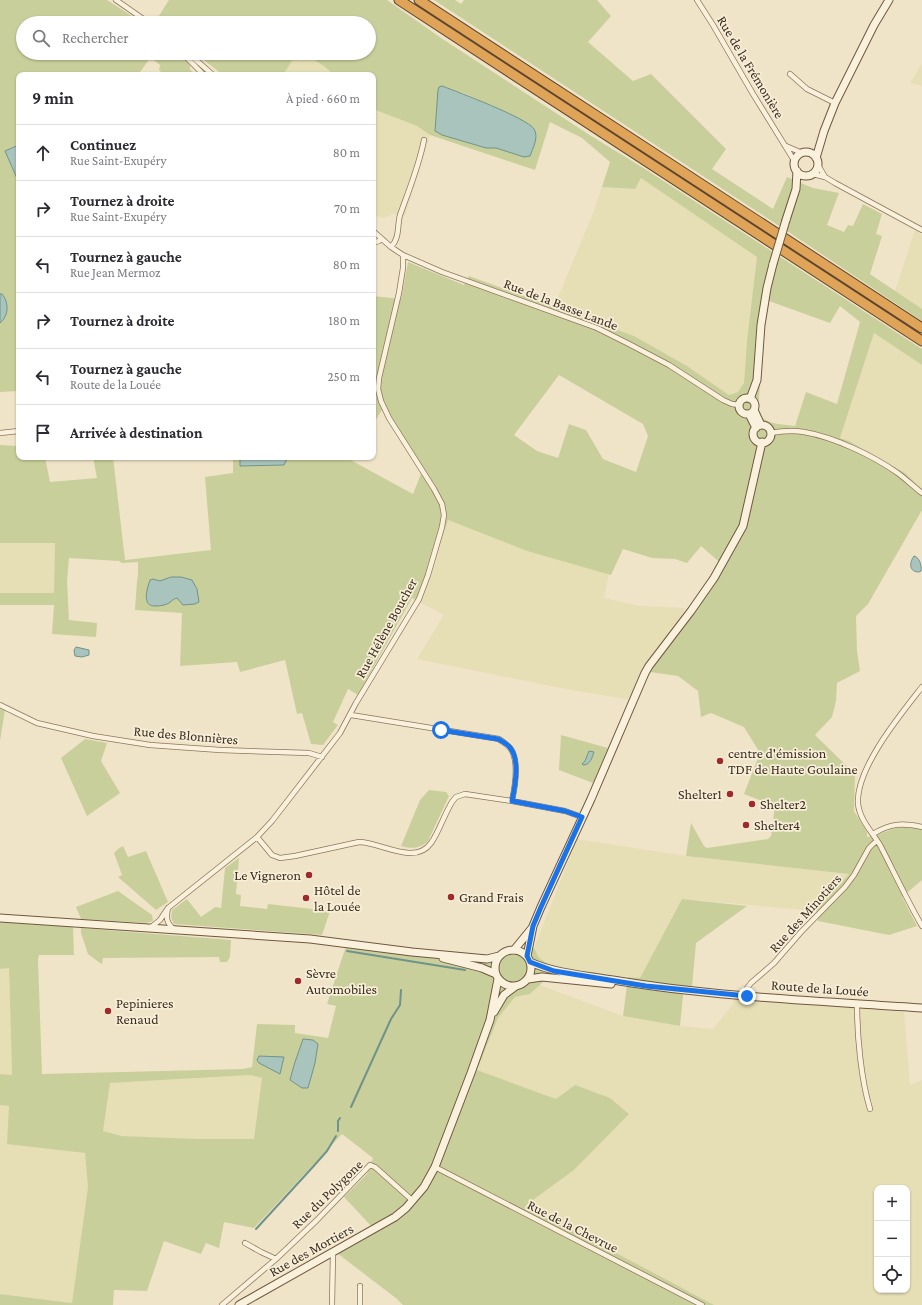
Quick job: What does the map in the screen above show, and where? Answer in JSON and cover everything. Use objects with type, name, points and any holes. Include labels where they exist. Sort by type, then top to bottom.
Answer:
[{"type":"highway","points":[[399,0],[922,341]]},
{"type":"highway","points":[[418,0],[922,328]]},
{"type":"street","points":[[116,0],[139,16]]},
{"type":"street","name":"Rue de la Frémonière","points":[[697,0],[795,162]]},
{"type":"street","points":[[796,189],[817,168],[820,143],[835,103],[874,26],[889,0]]},
{"type":"street","points":[[189,60],[201,72]]},
{"type":"street","points":[[196,60],[210,72]]},
{"type":"street","points":[[790,74],[807,89],[835,103]]},
{"type":"street","points":[[390,247],[396,240],[400,217],[418,166],[424,140]]},
{"type":"street","points":[[750,398],[757,380],[761,325],[767,288],[796,189],[798,172],[795,162],[799,155],[806,153],[820,143]]},
{"type":"street","points":[[785,145],[806,153],[817,162],[825,177]]},
{"type":"street","points":[[798,172],[800,174],[825,177],[922,230]]},
{"type":"street","name":"Rue de la Basse Lande","points":[[376,234],[390,247],[403,255],[442,272],[598,328],[669,364],[722,400],[739,405]]},
{"type":"street","points":[[376,242],[381,239]]},
{"type":"street","name":"Rue Hélène Boucher","points":[[150,928],[160,920],[168,908],[258,837],[340,733],[419,599],[442,527],[444,515],[442,504],[389,418],[381,402],[378,389],[379,378],[399,293],[403,268],[403,255]]},
{"type":"street","points":[[750,398],[743,399],[739,405],[742,412],[752,412]]},
{"type":"street","points":[[750,398],[754,403],[752,412],[759,426]]},
{"type":"street","points":[[759,426],[768,428],[770,433],[769,438],[764,442],[759,442],[754,438],[753,433],[759,426]]},
{"type":"street","points":[[0,433],[16,431]]},
{"type":"street","points":[[770,433],[802,432],[838,442],[881,463],[922,493]]},
{"type":"street","points":[[514,950],[533,926],[635,694],[649,666],[714,578],[743,526],[762,442]]},
{"type":"street","points":[[922,687],[884,737],[870,762],[858,794],[861,816],[877,841],[922,926]]},
{"type":"street","name":"Rue des Blonnières","points":[[0,705],[37,723],[93,736],[150,745],[220,750],[309,753],[322,757]]},
{"type":"street","points":[[351,714],[498,739],[511,749],[515,758],[516,775],[512,801]]},
{"type":"street","points":[[258,837],[272,855],[280,858],[359,842],[367,842],[408,854],[417,853],[424,850],[431,844],[448,808],[456,797],[465,794],[565,811],[582,817]]},
{"type":"street","points":[[873,834],[894,824],[922,827]]},
{"type":"street","name":"Rue des Minotiers","points":[[747,996],[748,988],[751,983],[774,963],[845,886],[854,875],[869,848],[877,841]]},
{"type":"street","points":[[168,908],[167,922],[176,930]]},
{"type":"street","points":[[0,918],[339,942],[412,952],[487,959],[499,956],[509,950],[514,950],[519,951],[529,959]]},
{"type":"street","points":[[490,1020],[504,995],[528,979],[531,971],[529,959],[533,926]]},
{"type":"street","points":[[412,952],[482,968],[497,977],[506,985],[516,986]]},
{"type":"street","points":[[490,1020],[497,977],[495,964],[499,956]]},
{"type":"street","name":"Route de la Louée","points":[[529,959],[554,971],[646,986]]},
{"type":"street","name":"Route de la Louée","points":[[528,979],[542,977],[747,996],[922,1008]]},
{"type":"street","points":[[857,1003],[860,1046],[866,1094],[870,1109]]},
{"type":"street","name":"Rue des Mortiers","points":[[239,1305],[395,1217],[413,1201],[435,1167],[490,1020]]},
{"type":"street","name":"Rue du Polygone","points":[[222,1305],[317,1220],[370,1165],[375,1167],[413,1201]]},
{"type":"street","name":"Rue de la Chevrue","points":[[435,1167],[702,1305]]},
{"type":"street","points":[[245,1243],[276,1258]]},
{"type":"street","points":[[332,1305],[333,1253]]},
{"type":"street","points":[[360,1286],[360,1305]]},
{"type":"shaded area","points":[[293,60],[314,60],[331,72],[285,72]]},
{"type":"shaded area","points":[[922,64],[922,86],[910,83]]},
{"type":"shaded area","points":[[376,110],[417,126],[430,135],[405,216],[394,214],[383,218],[376,216]]},
{"type":"shaded area","points":[[641,178],[758,257],[747,341],[744,383],[738,392],[729,395],[687,366],[634,336],[554,307],[593,213],[602,187],[635,189]]},
{"type":"shaded area","points":[[915,230],[922,235],[922,309],[895,291]]},
{"type":"shaded area","points":[[874,333],[922,365],[922,489],[905,473],[849,441],[840,438]]},
{"type":"shaded area","points":[[448,520],[527,551],[609,574],[604,598],[640,606],[685,608],[681,618],[642,668],[631,700],[561,688],[417,659],[444,615],[421,603]]},
{"type":"shaded area","points":[[0,543],[55,543],[54,593],[0,593]]},
{"type":"shaded area","points":[[577,839],[686,856],[849,874],[816,911],[682,899],[640,978],[556,969],[539,958],[534,948]]},
{"type":"shaded area","points":[[9,967],[12,1076],[0,1074],[0,969]]},
{"type":"shaded area","points":[[540,985],[623,1016],[680,1026],[713,1029],[733,1004],[734,997],[904,1012],[910,1085],[922,1080],[922,1305],[714,1305],[526,1205],[574,1170],[628,1114],[556,1099],[477,1070],[498,1018],[515,997],[530,994]]},
{"type":"shaded area","points":[[250,1075],[262,1078],[255,1139],[198,1139],[122,1136],[102,1131],[110,1083]]},
{"type":"shaded area","points":[[0,1105],[9,1106],[64,1150],[85,1153],[88,1187],[72,1303],[0,1294]]},
{"type":"green space","points":[[0,0],[107,0],[132,16],[16,16],[16,60],[148,61],[140,72],[16,72],[16,391],[0,392]]},
{"type":"green space","points":[[169,0],[387,0],[441,38],[588,134],[645,169],[922,349],[922,365],[874,333],[840,438],[849,441],[905,473],[922,489],[922,510],[868,604],[856,616],[857,651],[860,671],[837,683],[836,701],[832,717],[815,735],[855,774],[854,811],[867,832],[867,837],[900,827],[922,829],[922,880],[902,897],[917,926],[889,935],[818,921],[816,911],[849,874],[686,856],[691,823],[704,846],[707,848],[768,839],[771,836],[775,806],[744,794],[760,753],[744,727],[711,713],[701,717],[698,691],[678,676],[650,672],[707,595],[724,566],[701,546],[687,563],[675,559],[652,558],[623,549],[611,575],[527,551],[448,520],[421,603],[412,598],[358,695],[348,689],[333,722],[338,725],[323,745],[311,744],[302,713],[297,714],[285,660],[240,672],[237,662],[180,666],[182,613],[135,610],[138,562],[122,563],[119,561],[69,558],[67,581],[69,620],[97,623],[96,637],[52,634],[54,605],[0,605],[0,593],[54,593],[55,543],[0,543],[0,445],[16,446],[16,460],[46,460],[50,482],[97,478],[94,460],[113,460],[125,560],[211,550],[205,477],[233,473],[233,460],[351,460],[413,494],[422,471],[382,410],[376,419],[376,296],[401,299],[408,262],[464,285],[469,276],[634,336],[687,366],[729,395],[738,392],[744,383],[747,341],[757,257],[641,178],[635,189],[602,187],[610,162],[582,138],[550,122],[535,170],[430,135],[417,126],[376,110],[376,72],[331,72],[314,60],[376,60],[376,16],[159,16]],"holes":[[[439,87],[463,93],[508,113],[529,125],[507,150],[486,148],[442,135],[435,131]],[[769,301],[830,323],[840,306],[860,322],[837,404],[806,392],[795,426],[770,422],[765,420],[758,413],[763,340]],[[559,375],[643,424],[648,436],[636,472],[603,459],[586,430],[569,424],[558,458],[537,451],[514,435]]]},
{"type":"green space","points":[[434,0],[455,0],[461,4],[464,0],[597,0],[611,16],[588,42],[633,81],[651,74],[726,149],[712,169],[773,209],[787,177],[813,188],[839,193],[827,225],[844,232],[848,225],[853,226],[863,204],[882,214],[876,234],[882,236],[870,274],[922,309],[922,321],[787,231]]},
{"type":"green space","points":[[154,60],[185,60],[190,65],[190,69],[192,72],[161,72],[159,70],[160,65]]},
{"type":"green space","points":[[204,60],[293,60],[285,72],[219,72]]},
{"type":"green space","points":[[0,708],[5,710],[0,741]]},
{"type":"green space","points":[[561,735],[608,748],[593,783],[559,770]]},
{"type":"green space","points":[[85,739],[107,743],[101,761],[120,793],[87,816],[61,758]]},
{"type":"green space","points":[[429,790],[446,792],[449,796],[428,841],[422,846],[415,848],[401,846],[420,800]]},
{"type":"green space","points":[[123,846],[128,857],[146,851],[168,902],[156,910],[118,877],[122,875],[114,853]]},
{"type":"green space","points":[[239,858],[236,894],[241,895],[240,906],[267,909],[268,904],[330,911],[322,935],[174,924],[171,917],[172,910],[187,899],[201,917],[215,907],[221,908],[225,868]]},
{"type":"green space","points":[[118,891],[152,915],[153,921],[146,923],[81,919],[76,907]]},
{"type":"green space","points":[[682,899],[747,906],[696,943],[692,987],[684,986],[680,1026],[623,1016],[628,977],[640,978]]},
{"type":"green space","points":[[0,922],[73,927],[74,955],[39,955],[38,959],[42,1074],[243,1069],[252,1067],[257,1024],[295,1025],[295,1033],[328,1038],[336,1006],[327,1004],[348,940],[489,958],[509,947],[534,948],[539,958],[556,969],[530,994],[515,997],[498,1018],[477,1070],[556,1099],[575,1085],[610,1098],[629,1114],[574,1170],[526,1205],[714,1305],[403,1305],[333,1250],[372,1227],[344,1197],[367,1174],[373,1158],[342,1134],[254,1228],[224,1222],[219,1248],[206,1243],[201,1254],[164,1241],[147,1291],[114,1290],[113,1305],[0,1305],[0,1294],[72,1303],[88,1187],[85,1153],[7,1144],[9,1106],[0,1105],[0,1074],[12,1075],[9,968],[0,969]],"holes":[[[303,1039],[317,1048],[308,1088],[302,1088],[290,1080]],[[250,1075],[262,1078],[254,1139],[198,1139],[122,1136],[103,1131],[110,1083]]]},
{"type":"green space","points":[[81,928],[231,940],[230,957],[227,962],[220,962],[219,957],[103,958],[102,964],[88,954],[81,933]]},
{"type":"water","points":[[442,86],[519,118],[529,124],[534,129],[536,135],[530,156],[524,157],[496,148],[486,148],[442,135],[435,131],[438,90],[439,87]]},
{"type":"water","points":[[16,146],[16,176],[5,151]]},
{"type":"water","points":[[0,294],[2,294],[6,301],[7,309],[5,317],[0,323]]},
{"type":"water","points":[[240,460],[286,460],[284,465],[240,466]]},
{"type":"water","points":[[914,556],[921,564],[921,571],[919,572],[916,572],[911,567],[911,561]]},
{"type":"water","points":[[171,577],[181,577],[192,580],[197,589],[199,602],[195,604],[183,605],[177,598],[168,604],[151,606],[148,604],[146,597],[150,580],[153,579],[160,581]]},
{"type":"water","points":[[76,647],[89,650],[89,655],[82,657],[75,656],[74,650]]},
{"type":"water","points":[[589,751],[594,752],[589,762],[583,765],[582,764],[585,761]]},
{"type":"water","points":[[303,1039],[313,1040],[318,1044],[315,1063],[308,1088],[302,1088],[290,1080]]},
{"type":"water","points":[[259,1056],[284,1057],[280,1074],[259,1063],[257,1060]]},
{"type":"waterway","points":[[347,951],[465,970]]},
{"type":"waterway","points":[[351,1107],[391,1019],[400,1005],[401,990]]},
{"type":"waterway","points":[[338,1131],[338,1121],[340,1118]]},
{"type":"waterway","points":[[256,1229],[327,1151],[336,1136]]},
{"type":"place","name":"centre d'émission TDF de Haute Goulaine","points":[[720,761]]},
{"type":"place","name":"Shelter1","points":[[730,794]]},
{"type":"place","name":"Shelter2","points":[[752,804]]},
{"type":"place","name":"Shelter4","points":[[746,825]]},
{"type":"place","name":"Le Vigneron","points":[[309,875]]},
{"type":"place","name":"Grand Frais","points":[[451,897]]},
{"type":"place","name":"Hôtel de la Louée","points":[[306,898]]},
{"type":"place","name":"Sèvre Automobiles","points":[[298,981]]},
{"type":"place","name":"Pepinieres Renaud","points":[[108,1011]]},
{"type":"route","points":[[441,730],[498,739],[506,744],[511,749],[515,758],[516,775],[512,801],[565,811],[582,817],[533,926],[527,956],[530,962],[554,971],[646,986],[747,996]]}]
